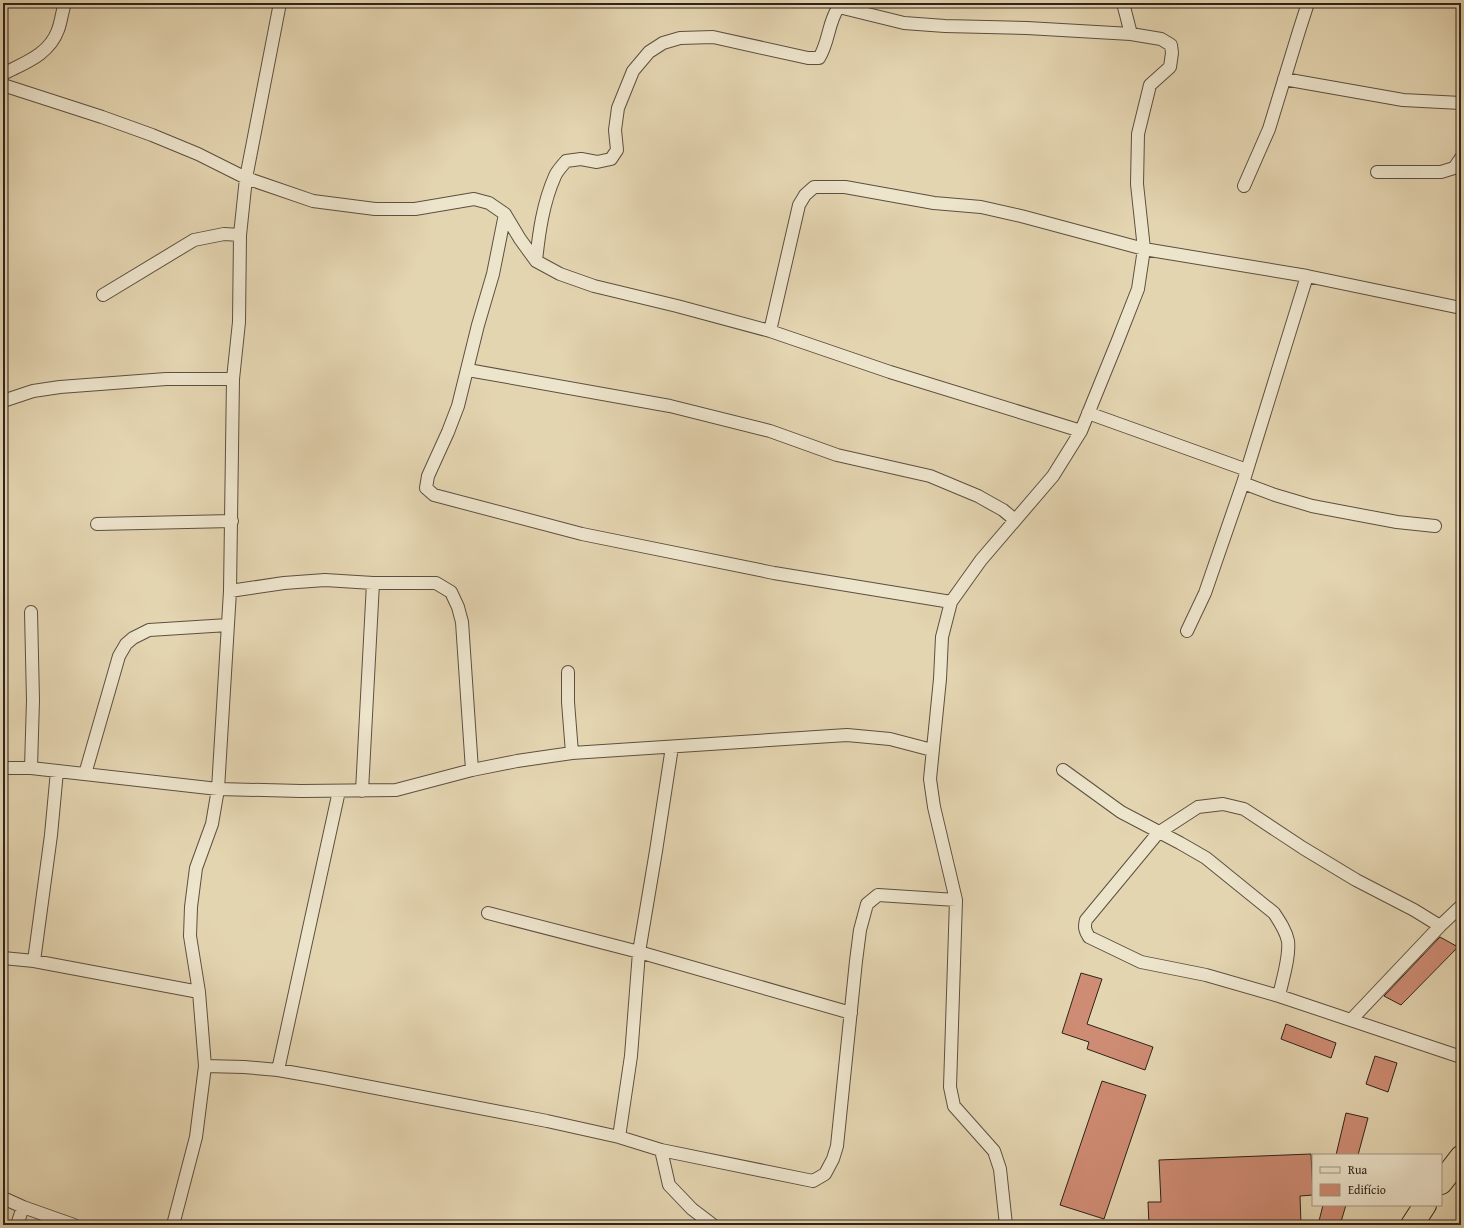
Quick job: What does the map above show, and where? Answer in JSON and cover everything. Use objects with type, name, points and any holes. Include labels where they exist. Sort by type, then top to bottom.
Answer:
[{"type":"highway","points":[[1442,1182],[1461,1157]]},
{"type":"highway","points":[[1412,1225],[1424,1206]]},
{"type":"street","points":[[3,74],[42,53],[52,44],[58,30],[65,3]]},
{"type":"street","points":[[173,1225],[196,1137],[205,1066],[199,992],[190,936],[191,907],[196,868],[212,824],[218,790],[230,591],[233,379],[239,322],[240,235],[246,178],[280,3]]},
{"type":"street","points":[[1123,3],[1131,34]]},
{"type":"street","points":[[1244,186],[1269,129],[1308,3]]},
{"type":"street","points":[[536,261],[539,231],[555,175],[566,161],[581,159],[597,162],[611,159],[617,150],[615,130],[618,108],[633,71],[649,52],[663,43],[680,38],[713,37],[808,58],[819,58],[823,51],[833,16],[838,8],[843,8],[904,23],[1131,34],[1161,39],[1171,45],[1172,53],[1170,67],[1150,85],[1138,134],[1137,184],[1144,249],[1138,289],[1081,431],[1053,476],[981,560],[951,602],[942,637],[940,679],[930,779],[934,807],[956,900],[950,1087],[954,1106],[994,1152],[1000,1169],[1006,1225]]},
{"type":"street","points":[[1284,79],[1403,100],[1461,103]]},
{"type":"street","points":[[3,85],[152,135],[198,154],[246,178],[313,201],[375,209],[415,209],[474,199],[489,203],[505,214],[520,240],[536,261],[560,274],[594,286],[770,331],[890,372],[1081,431]]},
{"type":"street","points":[[1377,172],[1441,172],[1454,168],[1461,158]]},
{"type":"street","points":[[770,331],[799,205],[804,195],[814,187],[845,186],[934,203],[981,207],[1021,216],[1144,249],[1307,276],[1461,308]]},
{"type":"street","points":[[505,214],[493,274],[478,325],[468,370],[455,412],[428,476],[426,488],[434,494],[575,532],[774,573],[951,602]]},
{"type":"street","points":[[103,295],[194,240],[224,234],[240,235]]},
{"type":"street","points":[[1187,631],[1205,593],[1243,483],[1307,276]]},
{"type":"street","points":[[468,370],[670,406],[770,431],[837,455],[930,476],[978,496],[1003,510],[1015,520]]},
{"type":"street","points":[[3,401],[34,391],[60,387],[166,379],[233,379]]},
{"type":"street","points":[[1088,413],[1247,470]]},
{"type":"street","points":[[1243,483],[1275,495],[1312,506],[1397,522],[1434,526]]},
{"type":"street","points":[[97,524],[232,521]]},
{"type":"street","points":[[230,591],[284,583],[325,580],[373,583],[436,583],[451,592],[462,622],[472,770]]},
{"type":"street","points":[[362,791],[373,583]]},
{"type":"street","points":[[31,768],[33,700],[32,612]]},
{"type":"street","points":[[85,774],[119,656],[126,644],[133,638],[149,630],[228,625]]},
{"type":"street","points":[[568,672],[568,702],[572,753]]},
{"type":"street","points":[[3,768],[31,768],[218,790],[362,791],[396,790],[472,770],[517,761],[572,753],[847,735],[890,739],[932,750]]},
{"type":"street","points":[[619,1137],[631,1056],[639,952],[672,747]]},
{"type":"street","points":[[1063,770],[1121,812],[1206,858],[1274,914],[1282,925],[1288,942],[1286,966],[1279,996]]},
{"type":"street","points":[[34,961],[51,835],[57,771]]},
{"type":"street","points":[[278,1070],[339,791]]},
{"type":"street","points":[[1440,926],[1414,910],[1356,880],[1303,848],[1244,808],[1223,804],[1198,807],[1158,833],[1086,920],[1084,926],[1089,937],[1141,962],[1206,975],[1279,996],[1461,1057]]},
{"type":"street","points":[[205,1066],[278,1070],[330,1079],[547,1121],[619,1137],[662,1150],[813,1181],[825,1174],[833,1159],[837,1146],[856,961],[860,930],[867,904],[878,895],[956,900]]},
{"type":"street","points":[[1351,1020],[1440,926],[1461,906]]},
{"type":"street","points":[[488,913],[639,952],[851,1013]]},
{"type":"street","points":[[3,958],[34,961],[199,992]]},
{"type":"street","points":[[662,1150],[669,1185],[692,1209],[713,1225]]},
{"type":"street","points":[[3,1198],[23,1207],[74,1225]]},
{"type":"street","points":[[17,1225],[23,1207]]},
{"type":"building","points":[[1440,937],[1458,947],[1401,1005],[1384,996]]},
{"type":"building","points":[[1081,973],[1102,979],[1087,1024],[1153,1047],[1145,1070],[1087,1049],[1089,1042],[1062,1033]]},
{"type":"building","points":[[1286,1024],[1336,1043],[1331,1058],[1281,1039]]},
{"type":"building","points":[[1375,1056],[1397,1063],[1388,1092],[1366,1084]]},
{"type":"building","points":[[1102,1081],[1146,1095],[1104,1219],[1060,1205]]},
{"type":"building","points":[[1346,1113],[1368,1118],[1358,1154],[1336,1154]]},
{"type":"building","points":[[1311,1154],[1312,1195],[1300,1196],[1301,1225],[1149,1225],[1148,1202],[1161,1202],[1159,1160]]},
{"type":"building","points":[[1323,1206],[1346,1206],[1340,1225],[1318,1225]]}]
